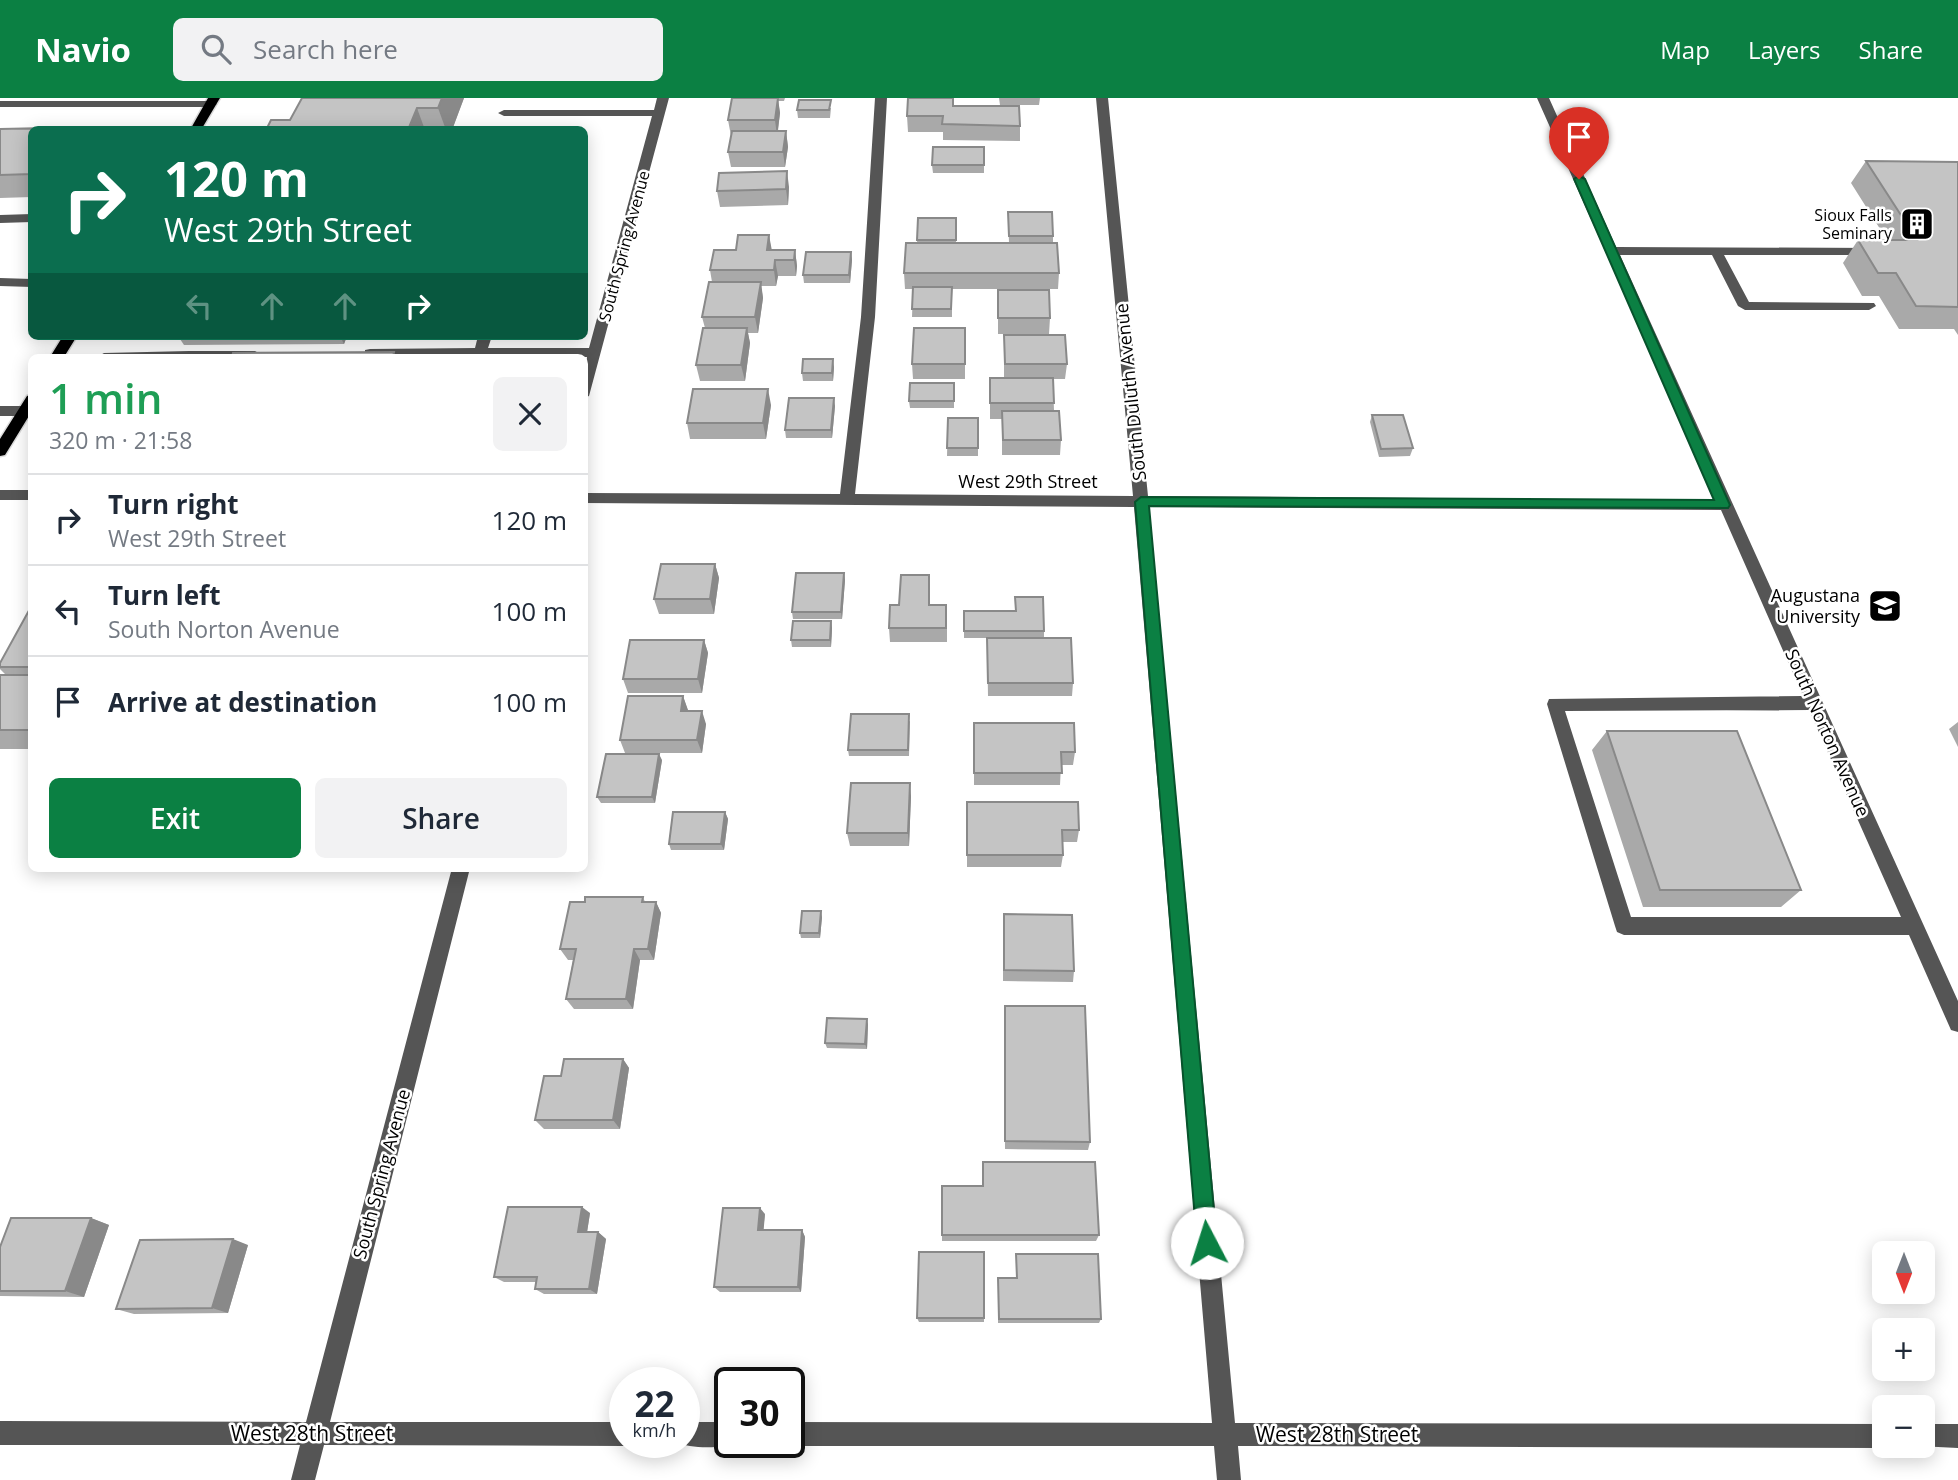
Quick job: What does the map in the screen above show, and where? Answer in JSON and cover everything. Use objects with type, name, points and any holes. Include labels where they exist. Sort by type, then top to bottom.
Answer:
[{"type":"main road","points":[[197,126],[212,101]]},
{"type":"main road","points":[[0,451],[28,405]]},
{"type":"street","name":"South Spring Avenue","points":[[588,378],[663,98]]},
{"type":"street","points":[[847,500],[867,317],[881,98]]},
{"type":"street","name":"South Duluth Avenue","points":[[1102,98],[1229,1480]]},
{"type":"street","name":"South Norton Avenue","points":[[1543,98],[1723,505],[1958,1023]]},
{"type":"street","points":[[0,104],[43,101],[212,101]]},
{"type":"street","points":[[504,113],[659,114]]},
{"type":"street","points":[[0,219],[28,218]]},
{"type":"street","points":[[1611,251],[1875,251]]},
{"type":"street","points":[[1716,251],[1745,306],[1869,306]]},
{"type":"street","points":[[0,282],[28,282]]},
{"type":"street","points":[[359,353],[595,353]]},
{"type":"street","points":[[0,411],[28,405]]},
{"type":"street","points":[[0,495],[28,495]]},
{"type":"street","name":"West 29th Street","points":[[588,498],[1723,505]]},
{"type":"street","points":[[1813,703],[1555,704],[1624,926],[1914,926]]},
{"type":"street","name":"South Spring Avenue","points":[[303,1480],[460,872]]},
{"type":"street","name":"West 28th Street","points":[[0,1433],[609,1434]]},
{"type":"street","name":"West 28th Street","points":[[805,1434],[1872,1436]]},
{"type":"street","points":[[1935,1436],[1958,1436]]},
{"type":"building","points":[[302,98],[442,98],[438,108],[417,108],[410,126],[268,126],[271,120],[290,120]]},
{"type":"building","points":[[732,98],[778,98],[775,120],[728,120]]},
{"type":"building","points":[[908,98],[953,98],[953,106],[1019,106],[1020,126],[942,124],[943,116],[907,116]]},
{"type":"building","points":[[799,100],[831,100],[829,110],[797,110]]},
{"type":"building","points":[[28,128],[28,174],[0,175],[0,129]]},
{"type":"building","points":[[732,131],[786,131],[783,152],[728,152]]},
{"type":"building","points":[[933,147],[984,147],[984,165],[932,165]]},
{"type":"building","name":"Sioux Falls Seminary","points":[[1866,161],[1958,162],[1958,307],[1916,306],[1896,273],[1878,273],[1858,240],[1917,240]]},
{"type":"building","points":[[787,171],[786,189],[717,191],[719,173]]},
{"type":"building","points":[[1008,212],[1052,212],[1053,236],[1009,236]]},
{"type":"building","points":[[918,218],[956,218],[956,240],[917,240]]},
{"type":"building","points":[[738,235],[769,235],[767,250],[795,250],[794,260],[775,260],[774,270],[710,270],[714,250],[736,250]]},
{"type":"building","points":[[906,243],[1057,243],[1059,273],[904,273]]},
{"type":"building","points":[[806,252],[851,252],[849,275],[803,275]]},
{"type":"building","points":[[709,282],[761,282],[755,317],[702,317]]},
{"type":"building","points":[[913,287],[952,287],[951,309],[912,309]]},
{"type":"building","points":[[998,290],[1049,290],[1050,318],[998,318]]},
{"type":"building","points":[[703,328],[747,328],[741,365],[696,365]]},
{"type":"building","points":[[914,328],[965,328],[965,364],[912,364]]},
{"type":"building","points":[[1004,335],[1065,335],[1067,364],[1005,364]]},
{"type":"building","points":[[394,352],[394,354],[233,353]]},
{"type":"building","points":[[803,359],[833,359],[832,373],[802,373]]},
{"type":"building","points":[[990,378],[1053,378],[1054,403],[990,403]]},
{"type":"building","points":[[910,383],[954,383],[954,401],[909,401]]},
{"type":"building","points":[[693,389],[768,389],[763,423],[687,423]]},
{"type":"building","points":[[789,398],[834,398],[831,430],[785,430]]},
{"type":"building","points":[[1002,411],[1059,411],[1061,440],[1003,440]]},
{"type":"building","points":[[1372,415],[1403,415],[1413,448],[1381,449]]},
{"type":"building","points":[[948,418],[978,418],[978,448],[947,448]]},
{"type":"building","points":[[661,564],[715,564],[710,599],[654,599]]},
{"type":"building","points":[[796,573],[844,573],[841,612],[792,612]]},
{"type":"building","points":[[901,575],[929,575],[929,605],[946,605],[946,628],[889,628],[890,605],[899,605]]},
{"type":"building","points":[[1015,597],[1043,597],[1044,631],[964,631],[964,611],[1016,611]]},
{"type":"building","points":[[28,612],[28,667],[0,667]]},
{"type":"building","points":[[793,621],[831,621],[830,640],[791,640]]},
{"type":"building","points":[[987,638],[1071,638],[1073,683],[988,683]]},
{"type":"building","points":[[630,640],[704,640],[698,679],[623,679]]},
{"type":"building","points":[[0,675],[28,675],[28,730],[0,730]]},
{"type":"building","points":[[628,696],[683,696],[681,711],[702,711],[697,740],[620,740]]},
{"type":"building","points":[[851,714],[909,714],[908,750],[848,750]]},
{"type":"building","points":[[974,723],[1074,723],[1075,752],[1061,752],[1062,773],[974,773]]},
{"type":"building","points":[[1607,731],[1737,731],[1801,890],[1660,890]]},
{"type":"building","points":[[606,754],[659,754],[652,797],[597,797]]},
{"type":"building","points":[[851,783],[910,783],[908,833],[847,833]]},
{"type":"building","points":[[967,802],[1078,802],[1079,830],[1062,830],[1063,855],[967,855]]},
{"type":"building","points":[[673,812],[725,812],[721,844],[669,844]]},
{"type":"building","points":[[585,897],[643,897],[642,902],[656,902],[648,949],[634,949],[626,999],[566,999],[576,949],[560,949],[570,902],[585,902]]},
{"type":"building","points":[[802,911],[821,911],[819,933],[800,933]]},
{"type":"building","points":[[1004,914],[1072,915],[1074,971],[1004,970]]},
{"type":"building","points":[[1005,1006],[1085,1006],[1090,1142],[1005,1141]]},
{"type":"building","points":[[827,1018],[867,1019],[865,1044],[825,1043]]},
{"type":"building","points":[[564,1059],[623,1059],[613,1120],[535,1120],[544,1076],[561,1076]]},
{"type":"building","points":[[983,1162],[1095,1162],[1099,1235],[942,1235],[942,1186],[983,1186]]},
{"type":"building","points":[[508,1207],[582,1207],[578,1232],[598,1232],[589,1289],[535,1289],[537,1277],[494,1277]]},
{"type":"building","points":[[723,1208],[760,1208],[758,1230],[802,1230],[798,1287],[714,1287]]},
{"type":"building","points":[[11,1218],[91,1218],[65,1291],[0,1291],[0,1247]]},
{"type":"building","points":[[233,1239],[212,1308],[116,1309],[140,1240]]},
{"type":"building","points":[[919,1252],[984,1252],[984,1318],[917,1318]]},
{"type":"building","points":[[1016,1254],[1098,1254],[1101,1319],[999,1319],[998,1278],[1017,1278]]},
{"type":"place","name":"Sioux Falls Seminary","points":[[1917,224]]},
{"type":"place","name":"Augustana University","points":[[1885,606]]},
{"type":"route","points":[[1207,1243],[1141,502],[1723,505],[1579,179]]}]
